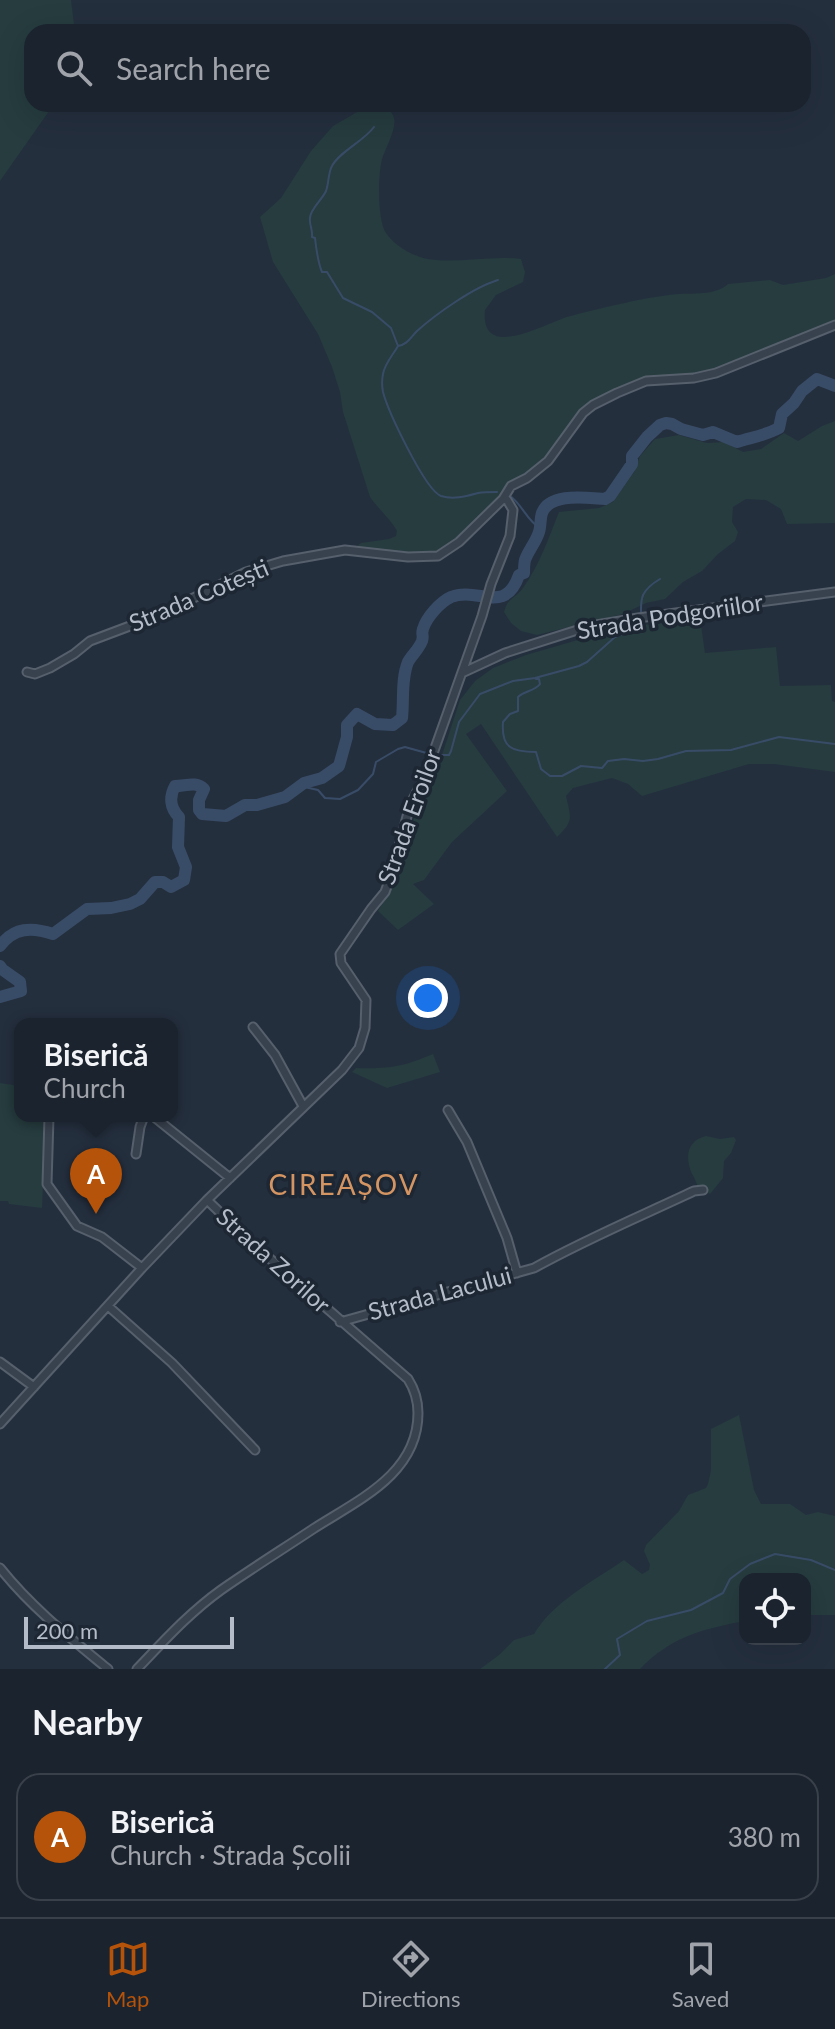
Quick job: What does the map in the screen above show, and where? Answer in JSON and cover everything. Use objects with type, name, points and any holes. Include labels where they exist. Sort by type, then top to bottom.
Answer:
[{"type":"street","points":[[503,499],[511,486],[548,461],[583,413],[593,405],[646,381],[694,378],[716,373],[835,325]]},
{"type":"street","name":"Strada Eroilor","points":[[0,1424],[142,1268],[207,1200],[342,1070],[359,1048],[365,1028],[366,1000],[341,963],[340,954],[385,892],[392,873],[410,805],[425,776],[510,536],[513,510],[503,499]]},
{"type":"street","name":"Strada Cotești","points":[[27,672],[40,672],[74,654],[90,641],[159,615],[246,572],[345,550],[408,557],[438,556],[459,542],[503,499]]},
{"type":"street","name":"Strada Podgoriilor","points":[[463,672],[505,653],[590,626],[835,592]]},
{"type":"street","points":[[253,1027],[275,1055],[303,1106]]},
{"type":"street","points":[[448,1110],[467,1142],[507,1238],[517,1273]]},
{"type":"street","points":[[49,1122],[47,1184],[77,1226],[102,1237],[142,1268]]},
{"type":"street","points":[[136,1154],[142,1122]]},
{"type":"street","points":[[160,1122],[230,1178]]},
{"type":"street","name":"Strada Lacului","points":[[340,1322],[534,1268],[694,1191],[703,1190]]},
{"type":"street","name":"Strada Zorilor","points":[[207,1200],[340,1322]]},
{"type":"street","points":[[108,1306],[172,1363],[255,1450]]},
{"type":"street","name":"Strada Lacului","points":[[137,1669],[189,1615],[384,1482],[407,1455],[415,1441],[418,1426],[418,1402],[414,1388],[408,1379],[340,1322]]},
{"type":"street","points":[[0,1362],[34,1387]]},
{"type":"street","points":[[0,1568],[31,1603],[108,1669]]},
{"type":"green space","points":[[0,0],[71,0],[74,24],[24,24],[24,112],[48,112],[0,181]]},
{"type":"green space","points":[[357,112],[391,112],[394,122],[382,159],[380,208],[386,233],[404,250],[428,259],[451,261],[521,259],[525,272],[523,282],[496,295],[485,310],[486,326],[492,334],[516,336],[593,310],[676,294],[716,291],[728,284],[770,280],[783,285],[835,274],[835,322],[701,374],[647,377],[598,398],[569,424],[538,464],[507,486],[501,497],[452,544],[438,552],[405,554],[361,550],[358,545],[361,543],[389,539],[396,536],[397,531],[370,497],[332,367],[318,334],[273,262],[260,217],[281,198],[311,151],[333,126]]},
{"type":"green space","points":[[835,421],[835,523],[787,524],[781,509],[766,500],[746,499],[733,507],[732,522],[738,532],[735,541],[665,599],[646,603],[623,614],[537,635],[521,631],[504,612],[534,570],[559,512],[599,508],[613,502],[634,472],[640,456],[655,439],[679,435],[707,443],[724,442],[743,452],[761,449],[784,433],[798,441]]},
{"type":"green space","points":[[700,618],[705,653],[776,647],[780,686],[831,685],[832,701],[835,702],[835,772],[749,764],[642,796],[628,784],[612,778],[573,788],[566,796],[569,823],[557,837],[481,724],[466,734],[507,791],[452,842],[424,880],[413,884],[434,904],[398,930],[378,911],[396,881],[413,821],[443,752],[460,700],[475,681],[493,668],[526,655],[619,628]]},
{"type":"green space","points":[[433,1054],[440,1072],[387,1088],[352,1072],[356,1068],[404,1064]]},
{"type":"green space","points":[[0,1083],[14,1085],[14,1122],[46,1122],[42,1208],[0,1201]]},
{"type":"green space","points":[[706,1136],[720,1139],[734,1137],[736,1140],[724,1161],[723,1178],[710,1194],[698,1187],[688,1162],[691,1146]]},
{"type":"green space","points":[[739,1415],[754,1490],[761,1504],[790,1504],[806,1515],[818,1512],[835,1516],[835,1615],[811,1615],[811,1573],[739,1573],[739,1622],[688,1636],[663,1649],[640,1669],[480,1669],[514,1640],[534,1634],[563,1602],[624,1560],[642,1574],[649,1570],[644,1551],[646,1545],[679,1511],[688,1495],[706,1488],[708,1484],[711,1429]]},
{"type":"waterway","points":[[374,127],[335,161],[326,191],[311,215],[312,237],[315,238],[322,272],[327,272],[343,298],[372,312],[391,328],[398,346],[384,370],[383,392],[408,449],[434,491],[451,498],[497,492]]},
{"type":"waterway","points":[[398,346],[456,302],[498,280]]},
{"type":"waterway","points":[[0,946],[11,935],[24,930],[53,934],[87,909],[130,904],[140,899],[155,882],[171,887],[184,880],[186,867],[178,847],[179,817],[171,802],[175,786],[201,787],[204,789],[199,800],[202,814],[226,816],[245,805],[285,797],[304,783],[322,778],[339,766],[347,725],[357,714],[375,724],[393,725],[402,718],[408,662],[421,644],[422,631],[434,611],[451,597],[498,597],[506,594],[519,575],[524,573],[525,560],[538,536],[546,506],[561,499],[605,499],[610,496],[632,464],[632,456],[660,425],[672,424],[703,435],[713,432],[737,442],[779,428],[782,414],[817,379],[835,386]]},
{"type":"waterway","points":[[509,495],[541,529]]},
{"type":"waterway","points":[[437,755],[449,755],[459,722],[480,694],[513,681],[579,666],[615,637],[640,629],[641,601],[646,590],[660,579]]},
{"type":"waterway","points":[[536,679],[540,684],[518,697],[518,711],[503,722],[504,738],[514,749],[536,752],[541,769],[550,776],[562,776],[581,766],[602,768],[608,761],[643,761],[686,751],[731,750],[779,737],[835,744]]},
{"type":"waterway","points":[[300,786],[318,790],[325,798],[340,799],[358,790],[373,774],[376,762],[398,749],[405,747],[430,754]]},
{"type":"waterway","points":[[0,966],[20,982],[21,991],[0,997]]},
{"type":"waterway","points":[[605,1669],[620,1655],[617,1639],[647,1621],[691,1610],[723,1593],[730,1579],[750,1564],[775,1554],[811,1560],[835,1570]]},
{"type":"place","name":"Biserică","points":[[96,1214]]},
{"type":"district","name":"CIREAȘOV","points":[[344,1185]]}]
